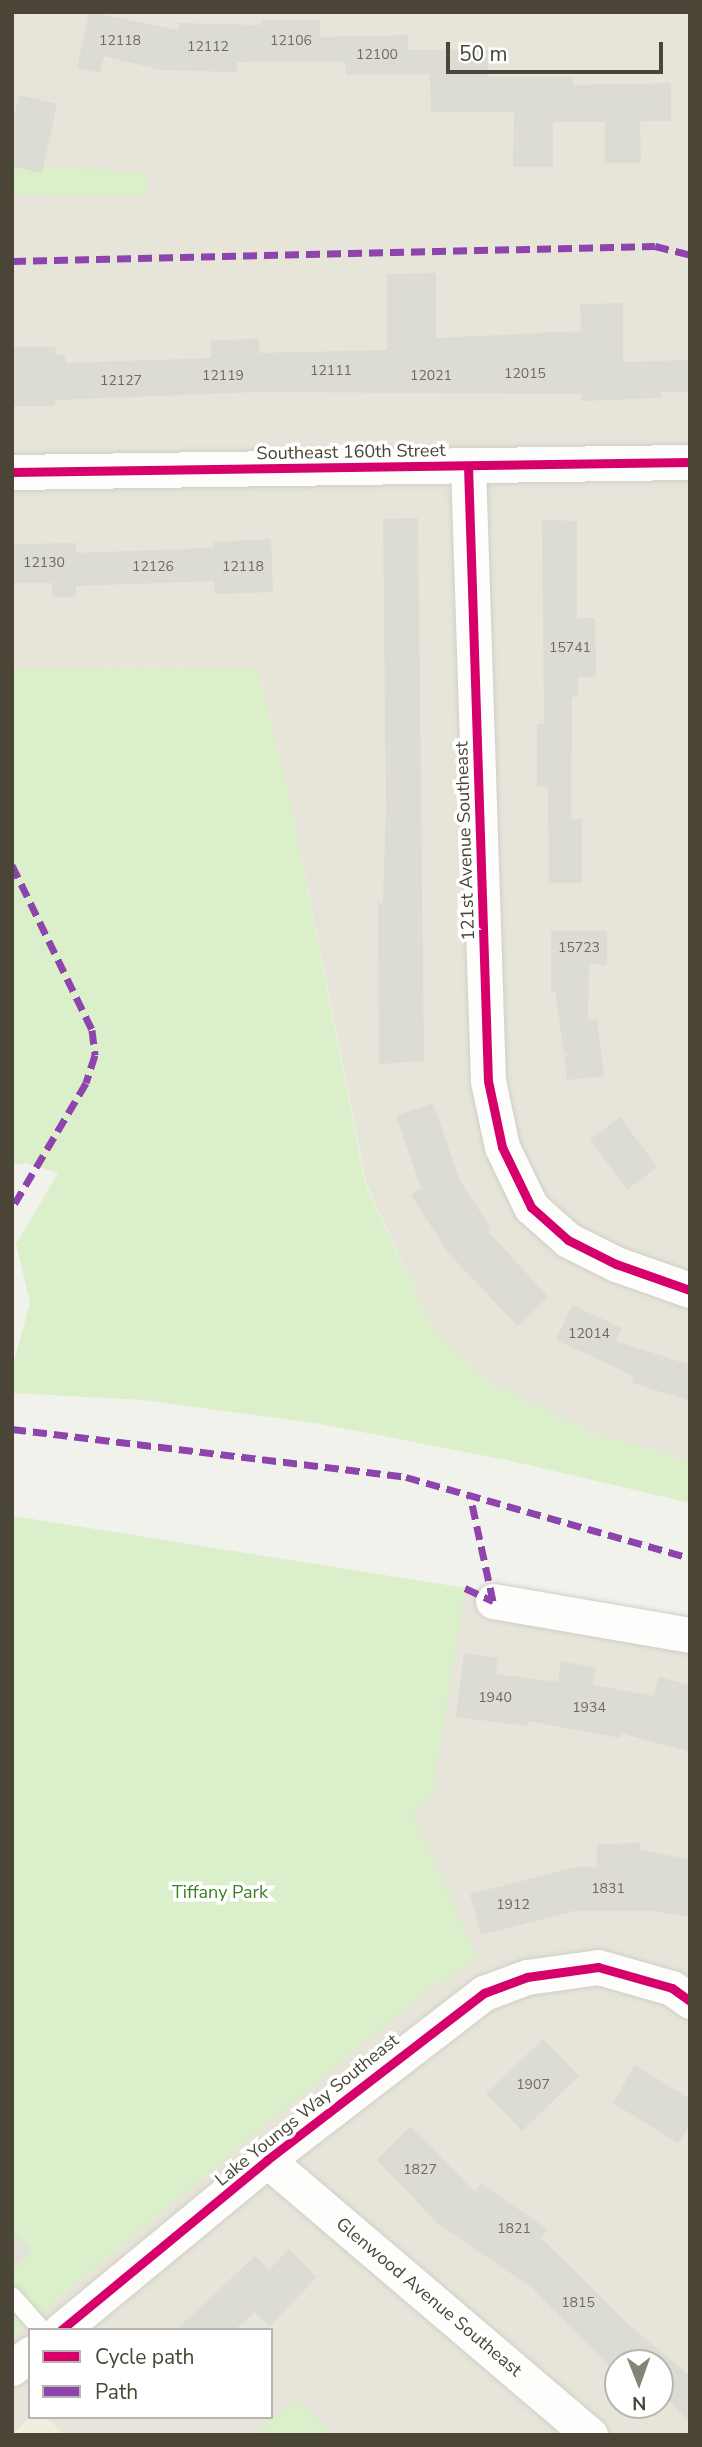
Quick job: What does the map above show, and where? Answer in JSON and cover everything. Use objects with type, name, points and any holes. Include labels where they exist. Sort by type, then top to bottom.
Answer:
[{"type":"street","name":"Southeast 160th Street","points":[[12,472],[690,462]]},
{"type":"street","name":"121st Avenue Southeast","points":[[468,466],[488,1081],[502,1147],[531,1207],[568,1240],[615,1264],[690,1290]]},
{"type":"street","points":[[493,1601],[690,1635]]},
{"type":"street","name":"Lake Youngs Way Southeast","points":[[63,2328],[267,2160],[474,1999],[527,1977],[598,1967],[672,1988],[690,2001]]},
{"type":"street","name":"Glenwood Avenue Southeast","points":[[267,2160],[590,2435]]},
{"type":"street","points":[[12,2368],[28,2356]]},
{"type":"lane","points":[[12,2296],[40,2328]]},
{"type":"shaded area","points":[[12,12],[690,12],[690,1462],[588,1431],[488,1382],[433,1330],[366,1183],[290,799],[258,667],[12,668]]},
{"type":"shaded area","name":"Tiffany Park","points":[[12,1516],[465,1588],[690,1618],[690,2435],[12,2435]]},
{"type":"shaded area","points":[[12,2229],[32,2251],[12,2269]]},
{"type":"shaded area","points":[[28,2419],[48,2419],[65,2435],[12,2435]]},
{"type":"green space","points":[[12,164],[144,172],[150,196],[12,195]]},
{"type":"green space","points":[[258,667],[290,799],[365,1183],[433,1330],[488,1382],[588,1431],[690,1462],[690,1503],[516,1462],[321,1424],[143,1400],[12,1393],[12,1369],[30,1303],[16,1244],[58,1173],[26,1163],[12,1165],[12,668]]},
{"type":"green space","name":"Tiffany Park","points":[[12,1516],[465,1588],[432,1796],[412,1814],[478,1959],[421,1995],[12,2337]]},
{"type":"green space","points":[[295,2400],[333,2435],[255,2435]]},
{"type":"building","points":[[89,12],[178,30],[178,23],[261,25],[261,20],[320,20],[320,37],[408,35],[408,50],[488,50],[488,77],[573,77],[573,85],[671,83],[671,121],[640,121],[641,163],[605,163],[605,122],[553,122],[553,167],[513,167],[514,112],[431,112],[430,74],[346,75],[345,61],[237,62],[237,72],[161,70],[104,56],[100,73],[77,68]]},
{"type":"building","points":[[19,95],[57,104],[42,173],[12,166],[12,126]]},
{"type":"building","points":[[436,273],[436,338],[581,331],[580,304],[623,303],[623,362],[690,360],[690,392],[661,392],[661,398],[582,401],[582,394],[259,392],[55,400],[55,406],[12,406],[12,347],[56,347],[55,355],[65,355],[66,363],[211,358],[211,340],[259,339],[259,353],[387,350],[387,274]]},
{"type":"building","points":[[418,518],[424,1061],[379,1064],[378,903],[383,903],[386,809],[383,519]]},
{"type":"building","points":[[542,520],[577,521],[577,618],[595,618],[596,677],[578,677],[578,697],[572,697],[571,819],[582,819],[582,883],[549,883],[548,787],[537,787],[537,724],[544,724]]},
{"type":"building","points":[[271,539],[273,592],[215,594],[214,581],[76,586],[76,597],[52,597],[52,583],[12,583],[12,544],[76,543],[76,553],[213,548],[213,542]]},
{"type":"building","points":[[551,931],[607,931],[607,965],[589,964],[588,1020],[597,1019],[604,1076],[567,1080],[564,1057],[571,1054],[564,1054],[555,991],[551,991]]},
{"type":"building","points":[[433,1103],[460,1181],[491,1228],[487,1230],[548,1297],[518,1326],[449,1254],[411,1195],[421,1188],[396,1116]]},
{"type":"building","points":[[620,1117],[657,1167],[627,1190],[590,1140]]},
{"type":"building","points":[[572,1305],[622,1328],[616,1341],[690,1365],[690,1401],[632,1383],[634,1376],[556,1340]]},
{"type":"building","points":[[464,1653],[498,1658],[496,1674],[558,1682],[561,1661],[596,1668],[593,1685],[654,1696],[659,1677],[690,1685],[690,1752],[621,1733],[620,1738],[528,1721],[527,1726],[456,1717]]},
{"type":"building","points":[[640,1843],[640,1849],[690,1860],[690,1917],[651,1911],[574,1911],[481,1935],[470,1894],[577,1867],[597,1867],[597,1844]]},
{"type":"building","points":[[543,2039],[579,2076],[522,2131],[486,2094]]},
{"type":"building","points":[[635,2065],[690,2099],[690,2124],[678,2143],[613,2103]]},
{"type":"building","points":[[411,2126],[475,2192],[481,2183],[547,2229],[541,2238],[628,2324],[658,2349],[604,2349],[604,2361],[531,2287],[438,2224],[377,2160]]},
{"type":"building","points":[[289,2249],[317,2277],[269,2327],[255,2312],[237,2328],[178,2328],[255,2256],[269,2270]]},
{"type":"building","points":[[674,2363],[690,2376],[690,2423],[674,2406]]},
{"type":"marked path","points":[[12,261],[655,246],[690,255]]},
{"type":"marked path","points":[[12,865],[92,1030],[95,1055],[86,1083],[12,1208]]},
{"type":"marked path","points":[[12,1429],[406,1477],[690,1558]]},
{"type":"marked path","points":[[465,1588],[493,1601],[470,1495]]},
{"type":"cycle path","points":[[12,472],[690,462]]},
{"type":"cycle path","points":[[468,466],[488,1081],[502,1147],[531,1207],[568,1240],[616,1264],[690,1290]]},
{"type":"cycle path","points":[[63,2328],[267,2160],[484,1993],[527,1977],[598,1967],[672,1988],[690,2001]]}]
